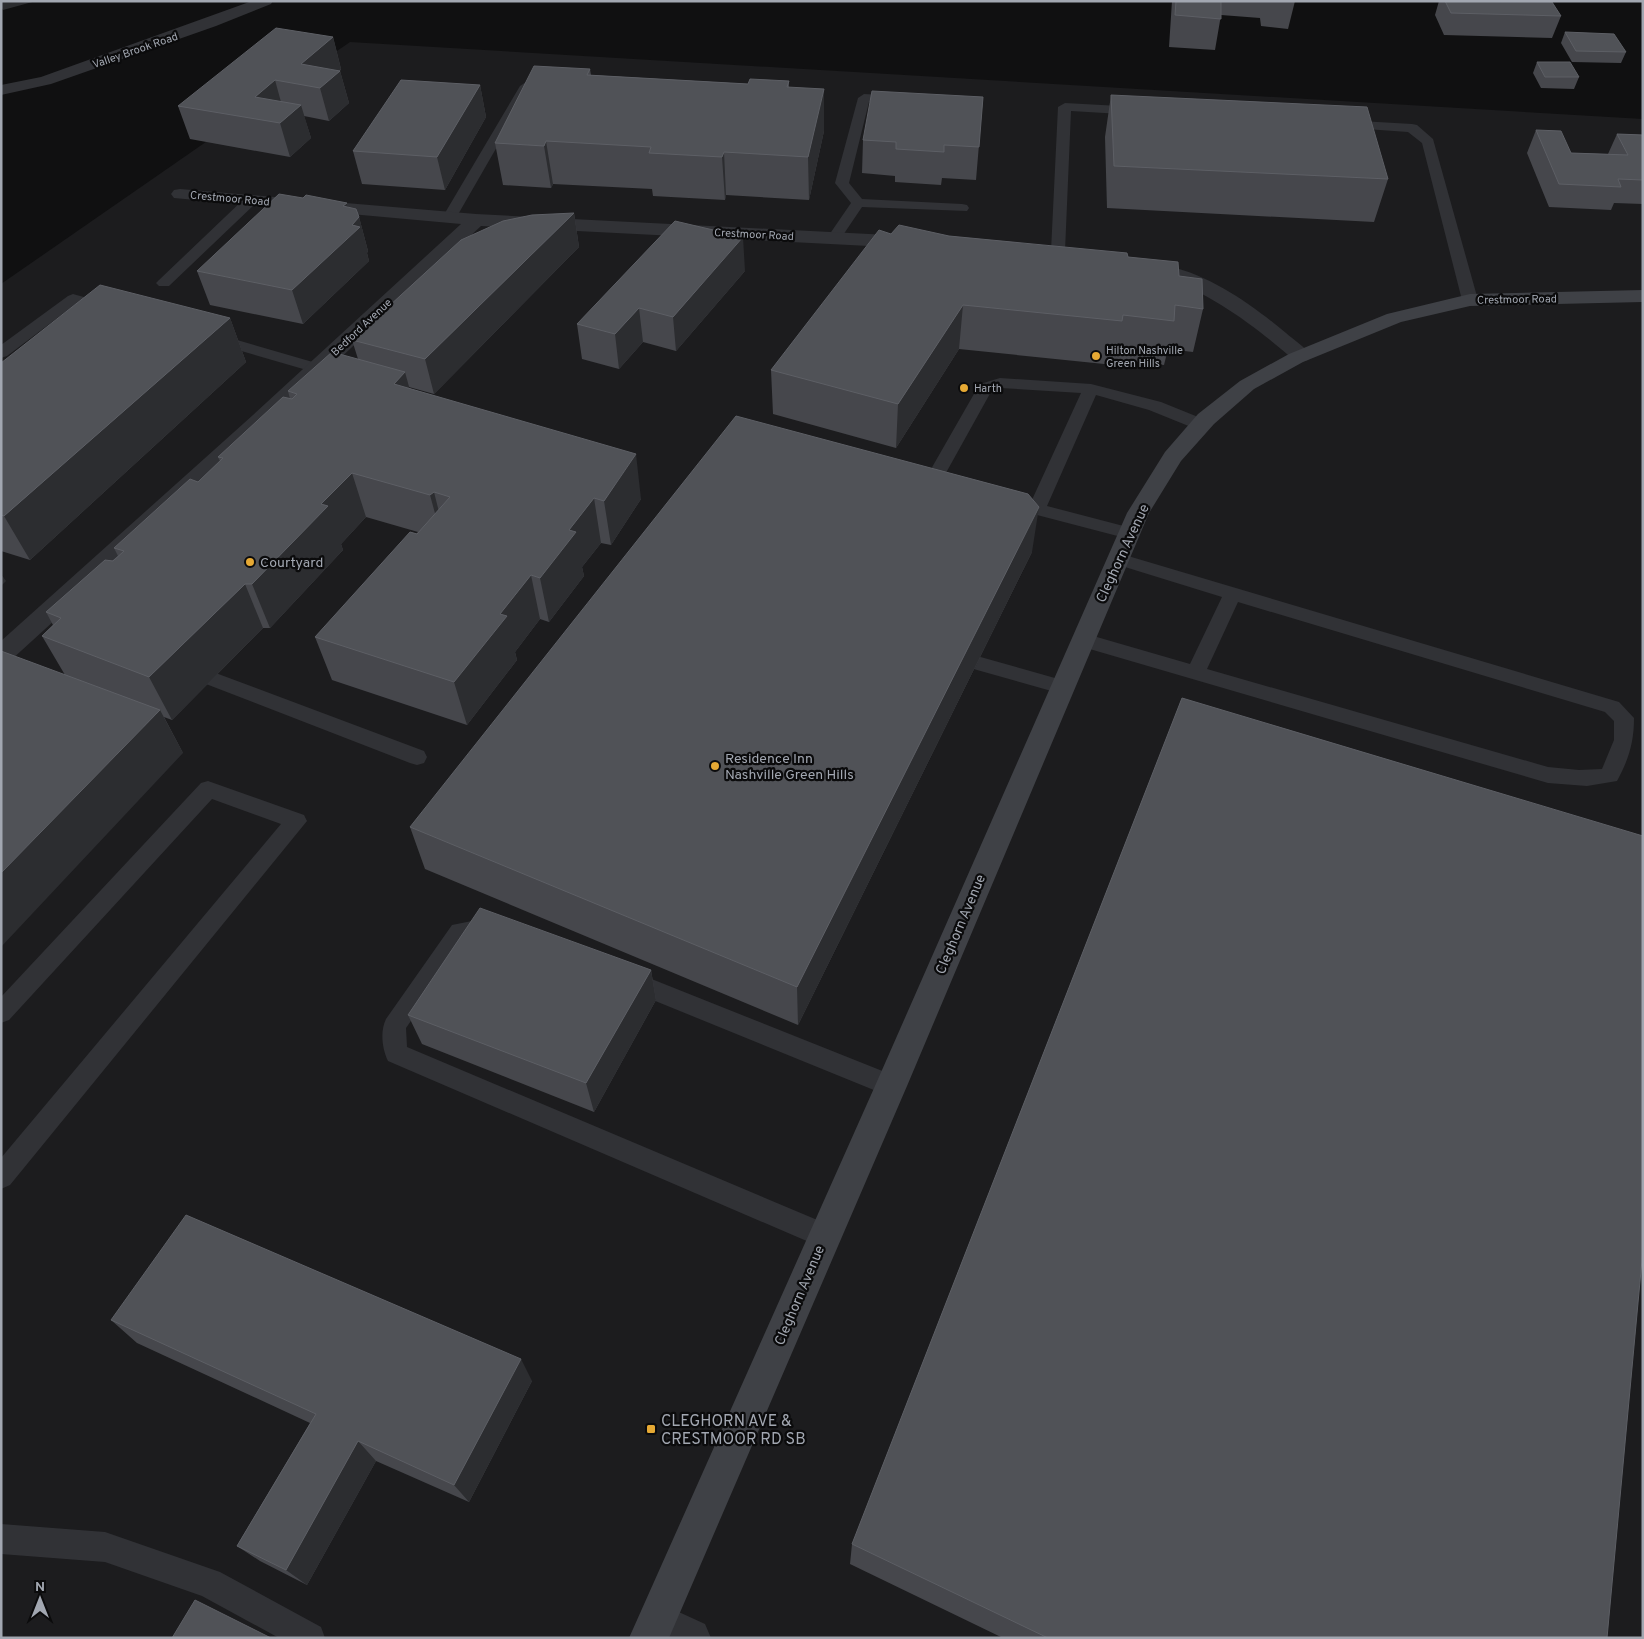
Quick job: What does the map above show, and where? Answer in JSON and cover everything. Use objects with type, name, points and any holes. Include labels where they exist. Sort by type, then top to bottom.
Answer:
[{"type":"street","name":"Valley Brook Road","points":[[1,90],[46,81],[210,23],[266,1]]},
{"type":"street","name":"Crestmoor Road","points":[[180,194],[476,220],[928,244]]},
{"type":"street","name":"Bedford Avenue","points":[[1,655],[52,620],[476,220]]},
{"type":"street","points":[[1038,250],[1076,255]]},
{"type":"street","points":[[1151,269],[1170,273],[1218,292],[1250,313],[1301,356]]},
{"type":"street","name":"Crestmoor Road","points":[[1394,318],[1470,300],[1643,296]]},
{"type":"street","name":"Cleghorn Avenue","points":[[653,1630],[891,1086],[1138,513],[1173,457],[1202,424],[1247,385],[1301,356],[1394,318]]},
{"type":"street","points":[[653,1630],[691,1638]]},
{"type":"lane","points":[[449,218],[528,82]]},
{"type":"lane","points":[[913,101],[864,98],[842,183],[858,203],[962,208]]},
{"type":"lane","points":[[1058,252],[1066,107],[1155,112]]},
{"type":"lane","points":[[1333,123],[1412,128],[1428,142],[1470,300]]},
{"type":"lane","points":[[164,283],[251,200]]},
{"type":"lane","points":[[834,238],[858,203]]},
{"type":"lane","points":[[1,353],[73,299],[120,312]]},
{"type":"lane","points":[[195,333],[317,368]]},
{"type":"lane","points":[[932,483],[986,387],[1000,383],[1091,389],[1155,406],[1202,424]]},
{"type":"lane","points":[[1036,510],[1091,389]]},
{"type":"lane","points":[[912,478],[960,490]]},
{"type":"lane","points":[[998,500],[1036,510],[1233,593],[1612,707],[1624,718],[1624,740],[1610,775],[1594,779],[1573,779],[1548,775],[1083,640]]},
{"type":"lane","points":[[1196,672],[1233,593]]},
{"type":"lane","points":[[977,663],[1062,687]]},
{"type":"lane","points":[[212,679],[417,757]]},
{"type":"lane","points":[[1,1013],[208,789],[296,822],[1,1177]]},
{"type":"lane","points":[[512,933],[494,926],[460,932],[394,1026],[396,1053],[825,1236]]},
{"type":"lane","points":[[604,970],[891,1086]]},
{"type":"lane","points":[[1,1539],[105,1547],[209,1583],[310,1638]]},
{"type":"shaded area","points":[[350,42],[1643,119],[1643,1638],[1,1638],[1,284]]},
{"type":"building","points":[[1176,1],[1221,1],[1221,19],[1175,15]]},
{"type":"building","points":[[1445,1],[1552,2],[1561,16],[1451,13]]},
{"type":"building","points":[[276,28],[333,37],[301,64],[340,71],[320,88],[275,80],[255,97],[301,105],[280,123],[178,106]]},
{"type":"building","points":[[1565,32],[1614,34],[1626,52],[1576,51]]},
{"type":"building","points":[[1537,62],[1570,62],[1579,77],[1545,77]]},
{"type":"building","points":[[534,66],[590,69],[587,75],[748,84],[750,79],[789,81],[787,87],[824,89],[808,157],[724,152],[722,157],[649,153],[651,147],[546,141],[544,146],[495,143]]},
{"type":"building","points":[[401,80],[480,85],[437,157],[353,151]]},
{"type":"building","points":[[872,91],[983,97],[979,147],[944,145],[944,152],[896,149],[896,142],[863,140]]},
{"type":"building","points":[[1111,95],[1367,107],[1388,179],[1114,166]]},
{"type":"building","points":[[1536,130],[1561,131],[1571,153],[1628,155],[1617,134],[1643,135],[1643,180],[1618,179],[1621,187],[1559,184]]},
{"type":"building","points":[[279,194],[303,198],[306,195],[347,203],[343,206],[356,209],[359,217],[352,225],[360,227],[292,290],[197,271]]},
{"type":"building","points":[[574,213],[425,359],[352,340],[461,240],[503,221],[532,215]]},
{"type":"building","points":[[675,221],[743,237],[673,317],[639,308],[615,334],[577,324]]},
{"type":"building","points":[[899,225],[949,236],[1127,253],[1128,257],[1178,262],[1179,276],[1202,279],[1203,309],[1175,305],[1174,321],[1123,315],[1122,321],[963,305],[898,404],[771,370],[879,230],[891,234]]},
{"type":"building","points":[[100,285],[230,318],[4,516],[1,515],[1,363]]},
{"type":"building","name":"Courtyard","points":[[332,352],[405,372],[394,384],[636,454],[604,501],[594,498],[569,530],[576,532],[540,578],[531,575],[500,614],[507,616],[454,682],[315,637],[410,532],[417,534],[450,497],[434,492],[430,495],[352,473],[321,504],[328,506],[252,584],[245,584],[149,677],[42,636],[61,618],[46,612],[105,560],[113,561],[124,551],[114,548],[190,479],[198,482],[223,458],[218,457],[283,397],[292,399],[297,394],[288,391]]},
{"type":"building","name":"Residence Inn Nashville Green Hills","points":[[736,416],[1028,494],[1039,507],[797,987],[410,827]]},
{"type":"building","points":[[1,651],[160,710],[1,873]]},
{"type":"building","points":[[1182,698],[1643,836],[1643,1249],[1607,1638],[1048,1638],[852,1544]]},
{"type":"building","points":[[480,908],[651,970],[586,1083],[408,1015]]},
{"type":"building","points":[[186,1215],[521,1359],[454,1485],[358,1441],[286,1570],[237,1546],[316,1414],[111,1320]]},
{"type":"building","points":[[195,1600],[271,1638],[172,1638]]},
{"type":"place","name":"Hilton Nashville Green Hills","points":[[1096,356]]},
{"type":"place","name":"Harth","points":[[964,388]]},
{"type":"place","name":"Courtyard","points":[[250,562]]},
{"type":"place","name":"Residence Inn Nashville Green Hills","points":[[715,766]]},
{"type":"place","name":"CLEGHORN AVE & CRESTMOOR RD SB","points":[[651,1429]]}]
